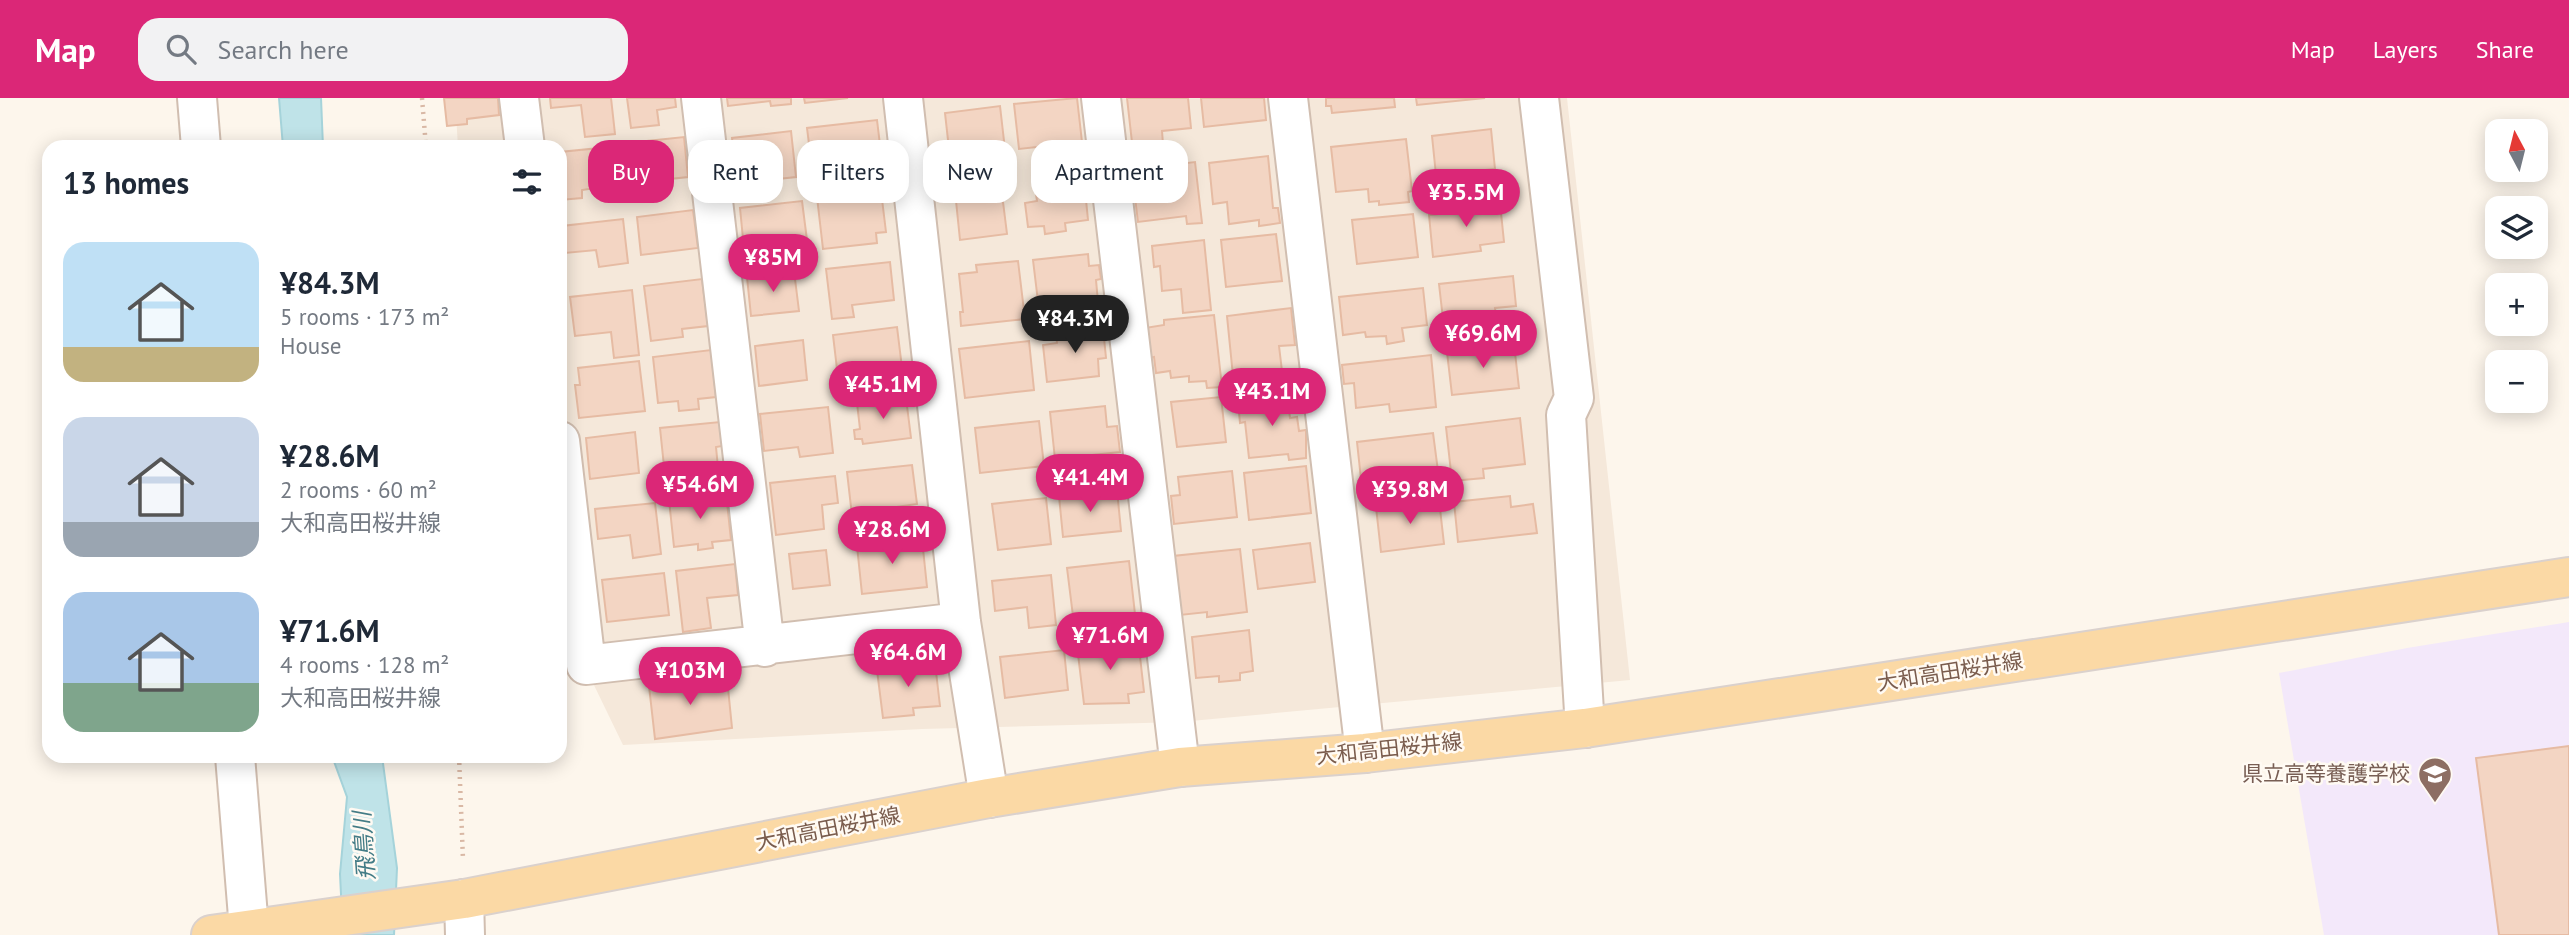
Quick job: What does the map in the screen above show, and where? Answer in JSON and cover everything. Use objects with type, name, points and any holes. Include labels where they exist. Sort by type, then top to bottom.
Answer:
[{"type":"main road","name":"大和高田桜井線","points":[[211,935],[261,927],[458,912],[989,798],[1180,767],[1365,753],[1585,728],[2569,577]]},
{"type":"street","points":[[197,98],[200,140]]},
{"type":"street","points":[[519,98],[524,140]]},
{"type":"street","points":[[701,98],[765,647]]},
{"type":"street","points":[[902,98],[961,622],[989,798]]},
{"type":"street","points":[[1101,98],[1180,767]]},
{"type":"street","points":[[1288,98],[1365,753]]},
{"type":"street","points":[[1539,98],[1574,398],[1566,415],[1585,728]]},
{"type":"street","points":[[567,501],[586,665],[765,647],[961,622]]},
{"type":"street","points":[[236,763],[261,927]]},
{"type":"path","points":[[422,98],[425,140]]},
{"type":"path","points":[[458,912],[459,763]]},
{"type":"shaded area","points":[[455,98],[1567,98],[1630,680],[1180,722],[922,729],[623,745],[567,629],[567,140],[458,140]]},
{"type":"shaded area","name":"県立高等養護学校","points":[[2569,622],[2569,935],[2324,935],[2279,673],[2407,648]]},
{"type":"water","points":[[279,98],[321,98],[323,140],[282,140]]},
{"type":"water","name":"飛鳥川","points":[[335,763],[383,763],[397,868],[394,935],[343,935],[340,874],[347,797]]},
{"type":"building","points":[[444,98],[498,98],[499,115],[467,119],[467,124],[447,126]]},
{"type":"building","points":[[550,98],[611,98],[615,134],[585,137],[581,105],[551,108]]},
{"type":"building","points":[[627,98],[675,98],[676,107],[657,110],[659,125],[631,128]]},
{"type":"building","points":[[727,98],[791,98],[791,104],[771,106],[770,101],[728,106]]},
{"type":"building","points":[[804,98],[848,98],[805,103]]},
{"type":"building","points":[[1077,98],[1082,140],[1031,140],[1031,148],[1019,149],[1014,104]]},
{"type":"building","points":[[1127,98],[1188,98],[1191,128],[1162,131],[1163,140],[1132,140]]},
{"type":"building","points":[[1201,98],[1264,98],[1266,120],[1204,127]]},
{"type":"building","points":[[1326,98],[1394,98],[1395,107],[1332,113],[1331,106],[1326,106]]},
{"type":"building","points":[[1416,98],[1485,98],[1417,105]]},
{"type":"building","points":[[1000,106],[1004,140],[948,140],[945,113]]},
{"type":"building","points":[[877,120],[879,140],[808,140],[807,128]]},
{"type":"building","points":[[1491,129],[1495,169],[1436,175],[1432,136]]},
{"type":"building","points":[[791,131],[796,177],[783,178],[783,140],[732,138]]},
{"type":"building","points":[[684,137],[688,177],[674,179],[674,140],[656,140]]},
{"type":"building","points":[[1406,139],[1412,191],[1408,192],[1409,202],[1379,205],[1379,201],[1369,202],[1368,189],[1336,192],[1331,147]]},
{"type":"building","points":[[588,149],[588,189],[582,190],[582,198],[567,199],[567,151]]},
{"type":"building","points":[[1268,156],[1273,208],[1278,208],[1280,223],[1259,226],[1259,220],[1229,224],[1227,202],[1213,204],[1209,163]]},
{"type":"building","points":[[1195,162],[1202,223],[1187,224],[1186,216],[1138,222],[1136,203],[1188,203],[1188,163]]},
{"type":"building","points":[[802,203],[808,248],[785,251],[784,245],[744,249],[740,208]]},
{"type":"building","points":[[818,203],[882,203],[886,232],[876,233],[877,243],[823,249]]},
{"type":"building","points":[[956,203],[1003,203],[1007,234],[960,240]]},
{"type":"building","points":[[1025,203],[1086,203],[1088,220],[1065,223],[1066,231],[1045,234],[1044,226],[1028,227]]},
{"type":"building","points":[[1500,203],[1504,242],[1480,245],[1481,251],[1433,257],[1429,215],[1438,214],[1438,210]]},
{"type":"building","points":[[693,210],[698,248],[641,255],[637,217]]},
{"type":"building","points":[[1413,214],[1418,257],[1357,264],[1352,220]]},
{"type":"building","points":[[623,219],[628,263],[599,267],[596,250],[567,253],[567,225]]},
{"type":"building","points":[[1276,234],[1282,281],[1226,287],[1221,240]]},
{"type":"building","points":[[1204,240],[1211,310],[1183,313],[1181,289],[1162,291],[1160,266],[1154,267],[1152,246]]},
{"type":"building","points":[[1088,254],[1089,266],[1099,265],[1101,279],[1096,280],[1098,302],[1066,306],[1066,312],[1040,318],[1033,260]]},
{"type":"building","points":[[1018,261],[1025,319],[961,326],[960,312],[963,312],[959,274],[977,272],[976,265]]},
{"type":"building","points":[[890,262],[894,300],[852,305],[854,317],[832,319],[826,269]]},
{"type":"building","points":[[794,271],[799,311],[751,316],[747,277]]},
{"type":"building","points":[[1513,276],[1516,306],[1495,308],[1497,322],[1482,323],[1483,331],[1462,334],[1461,326],[1444,328],[1439,284]]},
{"type":"building","points":[[702,279],[708,326],[682,329],[683,337],[651,341],[644,286]]},
{"type":"building","points":[[1423,288],[1427,325],[1402,328],[1404,341],[1387,344],[1386,336],[1366,337],[1365,332],[1343,335],[1339,297]]},
{"type":"building","points":[[632,290],[639,355],[614,358],[611,332],[575,336],[570,297]]},
{"type":"building","points":[[1291,308],[1295,345],[1279,346],[1282,371],[1233,376],[1227,316]]},
{"type":"building","points":[[1214,315],[1222,387],[1207,388],[1206,381],[1189,382],[1189,376],[1171,378],[1170,371],[1156,373],[1154,357],[1149,358],[1145,328],[1164,325],[1164,320]]},
{"type":"building","points":[[897,327],[903,376],[839,386],[833,335]]},
{"type":"building","points":[[1103,328],[1106,358],[1098,359],[1099,376],[1047,382],[1043,345],[1057,343],[1056,334]]},
{"type":"building","points":[[803,340],[807,380],[759,386],[755,346]]},
{"type":"building","points":[[1029,341],[1034,390],[965,398],[959,349]]},
{"type":"building","points":[[1514,344],[1519,388],[1452,395],[1447,352]]},
{"type":"building","points":[[711,350],[716,397],[698,399],[699,409],[679,411],[678,401],[658,403],[653,357]]},
{"type":"building","points":[[1431,355],[1436,407],[1390,412],[1389,404],[1356,408],[1354,383],[1344,384],[1342,365]]},
{"type":"building","points":[[639,361],[645,411],[579,418],[575,385],[580,385],[578,368]]},
{"type":"building","points":[[1287,394],[1290,418],[1297,417],[1299,431],[1306,430],[1306,458],[1289,460],[1288,454],[1249,458],[1245,422],[1240,423],[1238,401]]},
{"type":"building","points":[[1221,397],[1226,442],[1177,447],[1171,402]]},
{"type":"building","points":[[906,398],[911,438],[863,444],[862,439],[855,439],[854,430],[860,429],[857,403]]},
{"type":"building","points":[[1105,406],[1107,427],[1117,426],[1120,452],[1055,459],[1050,412]]},
{"type":"building","points":[[828,407],[833,453],[800,457],[798,447],[764,451],[760,414]]},
{"type":"building","points":[[1520,418],[1525,464],[1483,469],[1484,478],[1452,481],[1446,427]]},
{"type":"building","points":[[1039,421],[1044,466],[980,473],[975,428]]},
{"type":"building","points":[[720,422],[722,446],[716,447],[719,478],[710,479],[711,488],[688,491],[685,474],[665,476],[660,428]]},
{"type":"building","points":[[635,432],[639,473],[590,479],[586,438]]},
{"type":"building","points":[[1433,433],[1438,471],[1361,479],[1357,442]]},
{"type":"building","points":[[912,465],[917,504],[889,508],[891,529],[854,533],[847,472]]},
{"type":"building","points":[[1306,466],[1311,513],[1249,520],[1244,473]]},
{"type":"building","points":[[1232,471],[1237,517],[1174,524],[1171,496],[1180,495],[1178,477]]},
{"type":"building","points":[[835,476],[838,503],[822,505],[824,529],[776,535],[770,483]]},
{"type":"building","points":[[1117,490],[1121,531],[1063,537],[1059,496]]},
{"type":"building","points":[[726,493],[731,540],[712,542],[713,548],[698,550],[698,544],[674,547],[669,500]]},
{"type":"building","points":[[1510,496],[1511,507],[1533,504],[1537,533],[1458,542],[1454,502]]},
{"type":"building","points":[[1046,498],[1051,544],[998,550],[992,504]]},
{"type":"building","points":[[1439,500],[1444,544],[1381,552],[1376,507]]},
{"type":"building","points":[[655,503],[661,554],[633,558],[630,535],[598,539],[595,509]]},
{"type":"building","points":[[922,539],[927,587],[862,594],[857,546]]},
{"type":"building","points":[[1310,543],[1315,582],[1258,589],[1253,550]]},
{"type":"building","points":[[1240,549],[1247,612],[1207,617],[1207,612],[1180,615],[1173,556]]},
{"type":"building","points":[[826,550],[830,585],[793,589],[789,554]]},
{"type":"building","points":[[1129,561],[1135,614],[1125,614],[1126,618],[1088,622],[1089,638],[1076,640],[1067,568]]},
{"type":"building","points":[[735,564],[738,595],[707,598],[711,628],[683,632],[676,571]]},
{"type":"building","points":[[664,573],[669,615],[607,622],[602,580]]},
{"type":"building","points":[[1051,575],[1056,625],[1029,628],[1027,607],[995,611],[992,581]]},
{"type":"building","points":[[1249,630],[1253,671],[1240,673],[1240,680],[1219,682],[1219,676],[1196,678],[1192,637]]},
{"type":"building","points":[[1138,639],[1144,692],[1128,694],[1129,703],[1084,704],[1077,646]]},
{"type":"building","points":[[1064,650],[1068,690],[1005,698],[1000,657]]},
{"type":"building","points":[[935,663],[940,706],[913,708],[914,715],[883,718],[877,670]]},
{"type":"building","points":[[688,677],[688,682],[727,678],[732,728],[655,739],[649,686],[662,685],[662,680]]},
{"type":"building","points":[[2569,746],[2569,935],[2499,935],[2476,758]]},
{"type":"place","name":"県立高等養護学校","points":[[2435,804]]}]
